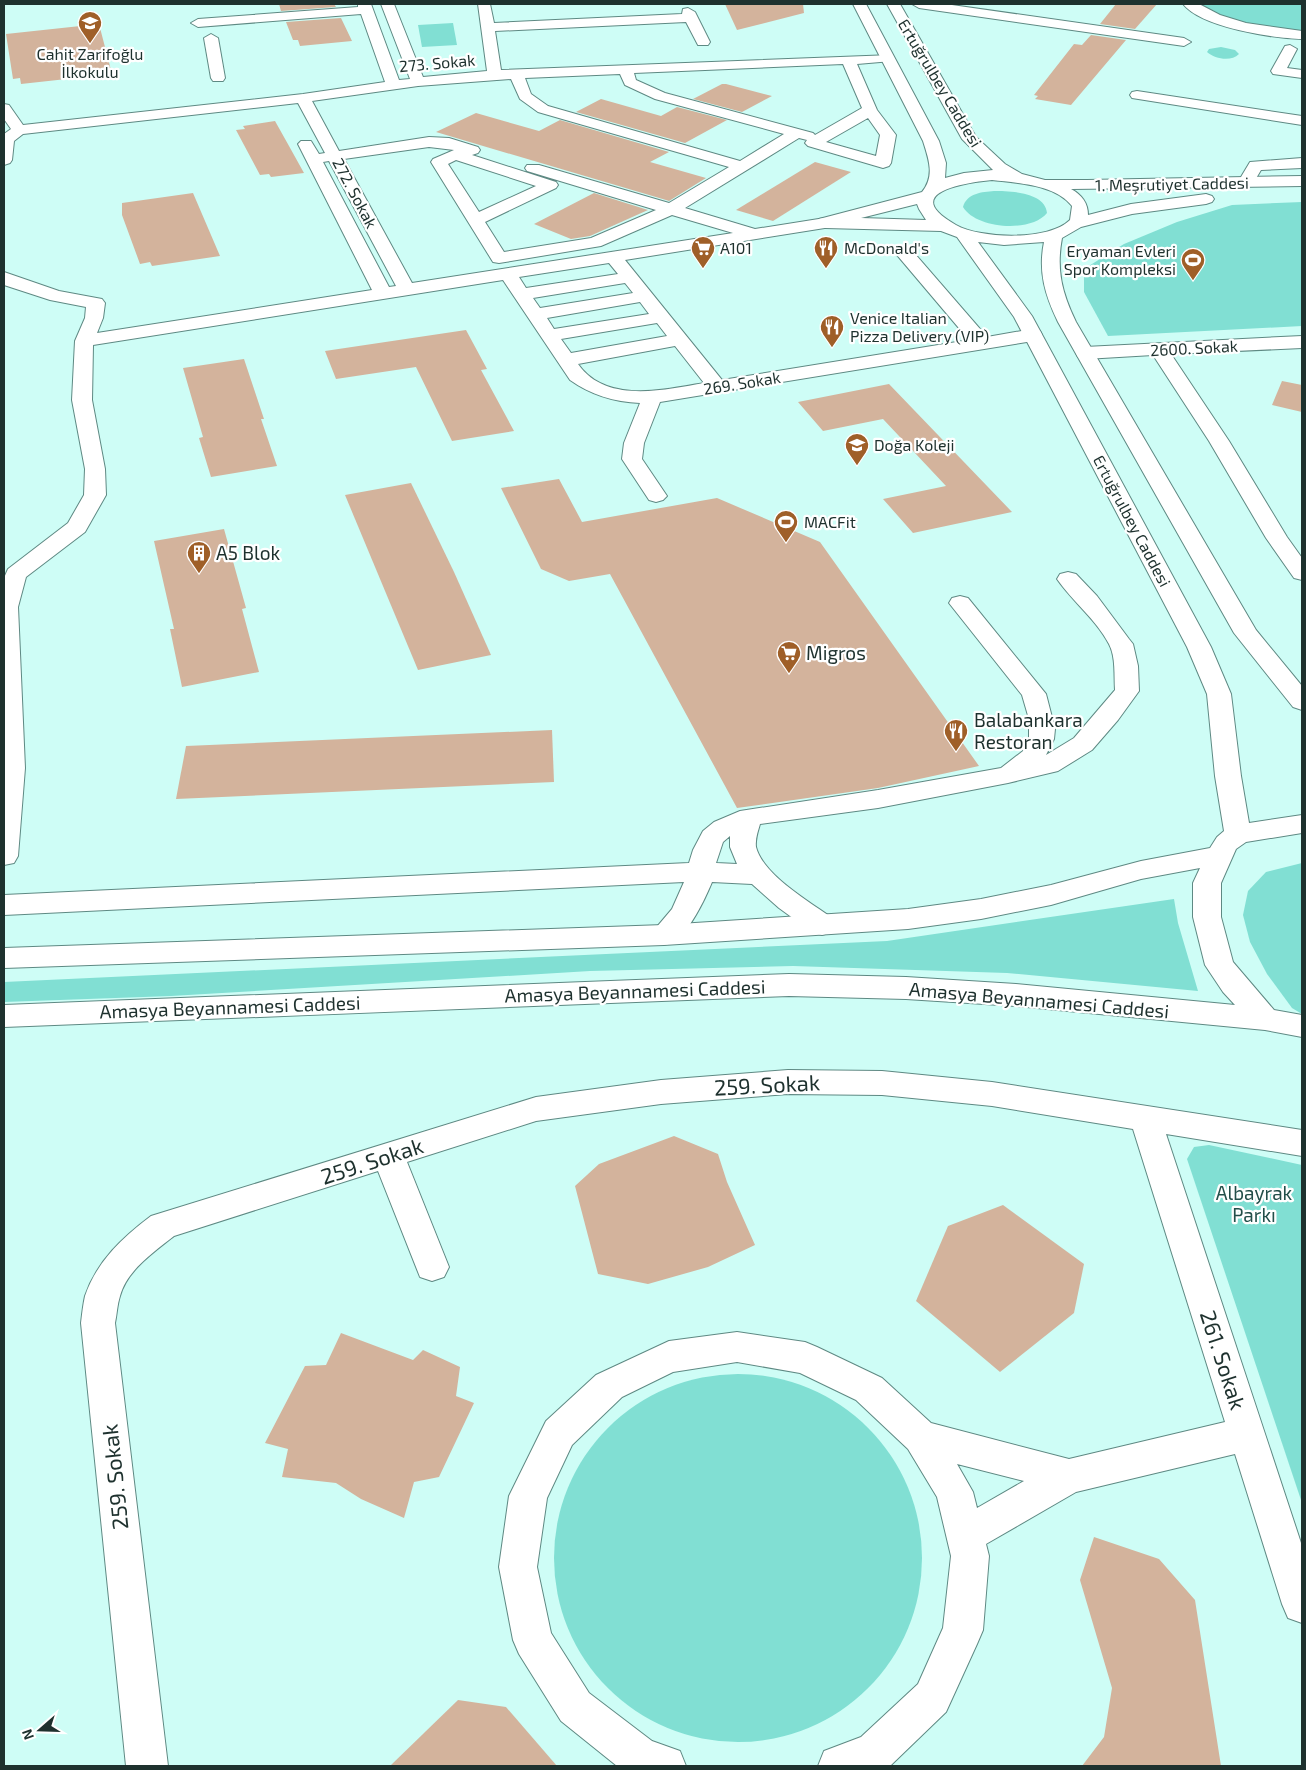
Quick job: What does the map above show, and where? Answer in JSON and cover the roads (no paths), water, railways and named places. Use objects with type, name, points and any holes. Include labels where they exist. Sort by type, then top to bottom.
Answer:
[{"type":"street","points":[[211,38],[224,31],[220,4]]},
{"type":"street","points":[[387,4],[418,82]]},
{"type":"street","points":[[484,4],[496,75]]},
{"type":"street","name":"Ertuğrulbey Caddesi","points":[[858,4],[931,141],[938,163],[932,192],[925,204],[928,212],[937,221],[955,229],[1023,316],[1206,662],[1218,694],[1228,776],[1238,834]]},
{"type":"street","name":"Ertuğrulbey Caddesi","points":[[893,4],[970,139],[998,167],[1016,177]]},
{"type":"street","points":[[919,4],[1184,42]]},
{"type":"street","points":[[1190,4],[1217,19],[1239,26],[1266,31],[1302,34]]},
{"type":"street","points":[[211,38],[199,33],[197,18],[223,21],[365,7],[393,84]]},
{"type":"street","points":[[488,27],[688,9],[703,42]]},
{"type":"street","points":[[211,38],[218,78]]},
{"type":"street","points":[[1290,49],[1278,71],[1302,74]]},
{"type":"street","name":"273. Sokak","points":[[19,130],[304,98],[393,84],[496,75],[887,58]]},
{"type":"street","points":[[848,60],[870,110],[888,135],[883,163],[813,143],[870,110]]},
{"type":"street","points":[[626,70],[630,82],[660,96],[819,139]]},
{"type":"street","points":[[516,74],[525,96],[543,109],[742,166]]},
{"type":"street","points":[[1137,95],[1302,121]]},
{"type":"street","name":"272. Sokak","points":[[304,98],[406,289]]},
{"type":"street","points":[[284,100],[293,117]]},
{"type":"street","points":[[4,108],[19,130],[7,139],[4,160]]},
{"type":"street","points":[[475,220],[550,185],[455,154],[439,162],[475,220],[499,258],[595,242],[671,209],[797,133]]},
{"type":"street","name":"272. Sokak","points":[[301,134],[383,293]]},
{"type":"street","points":[[314,159],[440,142],[755,234]]},
{"type":"street","points":[[1246,182],[1256,165],[1302,163]]},
{"type":"street","points":[[84,341],[825,223],[932,192],[950,181],[970,177],[1016,177],[1058,188],[1072,197],[1080,206],[1081,216],[1076,224]]},
{"type":"street","name":"1. Meşrutiyet Caddesi","points":[[1041,182],[1087,186],[1302,181]]},
{"type":"street","name":"1. Meşrutiyet Caddesi","points":[[825,223],[905,224],[955,229],[991,238],[1014,240],[1054,235],[1076,224],[1131,209],[1181,201],[1302,195]]},
{"type":"street","points":[[1054,235],[1050,258],[1050,276],[1055,298],[1246,633],[1302,702]]},
{"type":"street","points":[[903,251],[982,343]]},
{"type":"street","points":[[614,257],[717,387]]},
{"type":"street","name":"269. Sokak","points":[[508,274],[577,376],[588,385],[606,392],[632,397],[652,397],[717,387],[1033,335]]},
{"type":"street","points":[[4,277],[10,281],[56,296],[96,303],[94,318],[84,341],[82,400],[95,469],[95,495],[77,527],[16,574],[7,607],[12,768],[4,856]]},
{"type":"street","points":[[522,294],[630,277]]},
{"type":"street","points":[[535,314],[645,296]]},
{"type":"street","points":[[550,335],[662,317]]},
{"type":"street","points":[[566,360],[680,340]]},
{"type":"street","name":"2600. Sokak","points":[[1085,353],[1302,342]]},
{"type":"street","points":[[1158,350],[1219,441],[1277,538],[1302,573]]},
{"type":"street","points":[[652,397],[634,443],[632,458],[656,496]]},
{"type":"street","points":[[664,935],[682,914],[698,883],[706,850],[712,837],[723,828],[750,817],[878,799],[1008,775],[1049,764],[1083,744],[1109,716],[1127,692],[1126,666],[1121,644],[1089,601],[1068,579]]},
{"type":"street","points":[[960,603],[1034,694],[1040,711],[1044,732],[1037,751],[1024,766],[1008,775]]},
{"type":"street","points":[[750,817],[742,845],[746,857],[760,875],[782,895],[822,925]]},
{"type":"street","points":[[1265,1019],[1233,984],[1219,965],[1207,917],[1207,883],[1226,843],[1238,834],[1302,824]]},
{"type":"street","points":[[4,958],[664,935],[908,919],[981,909],[1051,895],[1141,870],[1219,855]]},
{"type":"street","points":[[4,905],[700,872],[760,875]]},
{"type":"street","name":"Amasya Beyannamesi Caddesi","points":[[4,1016],[789,985],[906,988],[1016,995],[1265,1019],[1302,1026]]},
{"type":"street","name":"259. Sokak","points":[[147,1766],[98,1323],[103,1293],[119,1266],[137,1244],[164,1226],[536,1109],[661,1092],[788,1082],[882,1083],[992,1094],[1302,1143]]},
{"type":"street","name":"261. Sokak","points":[[1145,1117],[1247,1434],[1291,1536],[1302,1604]]},
{"type":"street","points":[[388,1156],[432,1267]]},
{"type":"street","points":[[665,1766],[640,1758],[575,1707],[534,1640],[518,1567],[528,1496],[559,1433],[608,1386],[669,1357],[737,1347],[806,1358],[869,1389],[921,1437],[954,1492],[970,1556],[963,1630],[932,1698],[875,1752],[839,1766]]},
{"type":"street","points":[[964,1536],[1069,1476],[1247,1434]]},
{"type":"street","points":[[921,1437],[1069,1476]]},
{"type":"place","name":"Cahit Zarifoğlu İlkokulu","points":[[90,44]]},
{"type":"place","name":"A101","points":[[703,269]]},
{"type":"place","name":"McDonald's","points":[[826,269]]},
{"type":"place","name":"Eryaman Evleri Spor Kompleksi","points":[[1193,281]]},
{"type":"place","name":"Venice Italian Pizza Delivery (VIP)","points":[[832,348]]},
{"type":"place","name":"Doğa Koleji","points":[[857,466]]},
{"type":"place","name":"MACFit","points":[[786,543]]},
{"type":"place","name":"A5 Blok","points":[[199,574]]},
{"type":"place","name":"Migros","points":[[789,674]]},
{"type":"place","name":"Balabankara Restoran","points":[[956,752]]},
{"type":"park label","name":"Albayrak Parkı","points":[[1254,1204]]}]
